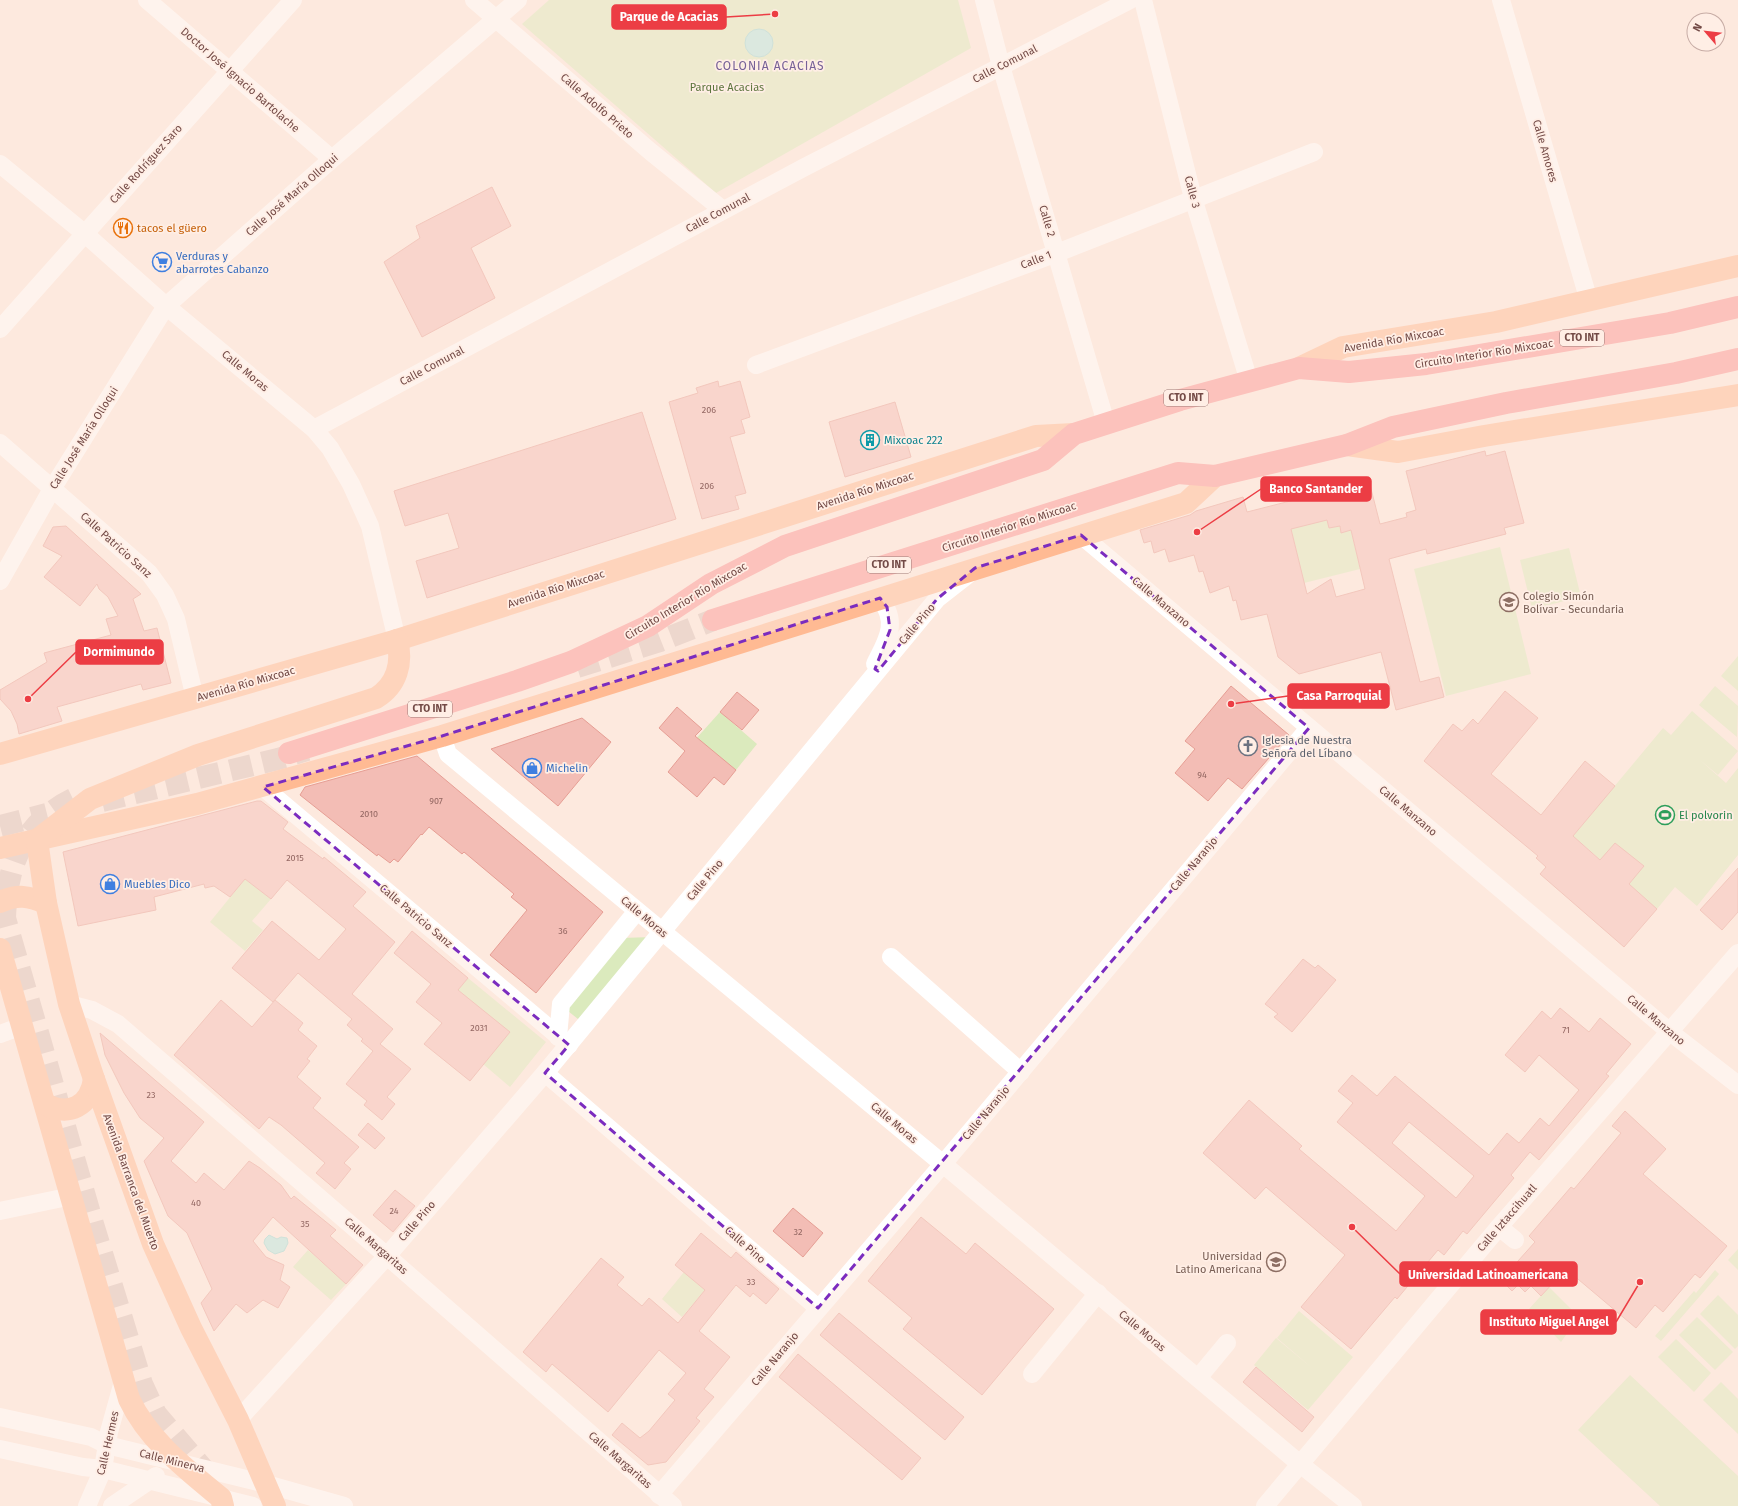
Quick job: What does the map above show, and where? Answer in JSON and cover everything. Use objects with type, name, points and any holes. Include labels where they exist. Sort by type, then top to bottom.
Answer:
[{"type":"highway","name":"Circuito Interior Río Mixcoac","points":[[1299,368],[1349,372],[1426,364],[1670,323],[1738,307]]},
{"type":"highway","name":"CTO INT","points":[[1215,476],[1347,445],[1400,425],[1506,403],[1676,373],[1738,359]]},
{"type":"highway","name":"Avenida Río Mixcoac","points":[[1074,434],[1180,400],[1299,368]]},
{"type":"highway","name":"Circuito Interior Río Mixcoac","points":[[289,753],[517,681],[571,662],[648,626],[711,584],[785,546],[1043,460],[1074,434]]},
{"type":"highway","name":"Circuito Interior Río Mixcoac","points":[[713,620],[1178,473],[1215,476]]},
{"type":"main road","name":"Avenida Río Mixcoac","points":[[1299,368],[1343,347],[1445,331],[1589,302],[1738,266]]},
{"type":"main road","name":"CTO INT","points":[[1347,445],[1398,452],[1507,432],[1738,395]]},
{"type":"main road","name":"Avenida Río Mixcoac","points":[[0,754],[397,640],[1036,436],[1074,434]]},
{"type":"main road","name":"CTO INT","points":[[0,848],[197,804],[263,787],[442,736],[1186,503],[1215,476]]},
{"type":"main road","points":[[37,840],[90,799],[198,755],[376,698],[389,687],[398,671],[400,654],[397,640]]},
{"type":"main road","name":"Avenida Barranca del Muerto","points":[[37,840],[46,903],[69,1004],[94,1080],[154,1244],[191,1328],[238,1420],[275,1506]]},
{"type":"main road","points":[[0,902],[10,898],[28,896],[46,903]]},
{"type":"main road","points":[[0,949],[129,1399],[141,1421],[179,1463],[222,1502]]},
{"type":"main road","points":[[45,1104],[61,1110],[77,1106],[90,1095],[94,1080]]},
{"type":"street","name":"Doctor José Ignacio Bartolache","points":[[147,0],[332,159]]},
{"type":"street","name":"Calle Rodríguez Saro","points":[[0,329],[84,233],[231,72],[293,0]]},
{"type":"street","name":"Calle Adolfo Prieto","points":[[474,0],[651,152],[723,210]]},
{"type":"street","name":"Calle José María Olloqui","points":[[0,581],[52,489],[166,306],[332,159],[518,0]]},
{"type":"street","name":"Calle 2","points":[[984,0],[1001,66],[1057,252],[1106,423]]},
{"type":"street","name":"Calle Amores","points":[[1501,0],[1589,302]]},
{"type":"street","name":"Calle Comunal","points":[[314,429],[723,210],[1001,66],[1137,1]]},
{"type":"street","name":"Calle 3","points":[[1137,1],[1193,198],[1249,381]]},
{"type":"street","name":"Calle 1","points":[[756,365],[1057,252],[1314,152]]},
{"type":"street","name":"Calle Moras","points":[[0,164],[84,233],[166,306],[314,429],[330,448],[351,484],[370,526],[397,640]]},
{"type":"street","name":"Calle Patricio Sanz","points":[[0,443],[148,573],[165,594],[176,619],[195,698]]},
{"type":"street","name":"Calle Manzano","points":[[1081,535],[1670,1032],[1738,1085]]},
{"type":"street","name":"Calle Pino","points":[[238,1420],[387,1256],[545,1074],[564,1041],[662,932],[937,599],[975,568]]},
{"type":"street","name":"Calle Pino","points":[[865,687],[890,630],[890,619],[887,607],[880,598]]},
{"type":"street","name":"Calle Naranjo","points":[[666,1500],[818,1308],[1021,1072],[1309,728]]},
{"type":"street","name":"Calle Moras","points":[[442,736],[448,754],[1098,1293],[1300,1464],[1353,1506]]},
{"type":"street","name":"Calle Patricio Sanz","points":[[263,787],[564,1041]]},
{"type":"street","points":[[564,1041],[561,1004],[637,911]]},
{"type":"street","name":"Calle Iztaccihuatl","points":[[1265,1506],[1499,1227],[1738,953]]},
{"type":"street","points":[[891,957],[1021,1072]]},
{"type":"street","name":"Calle Margaritas","points":[[69,1004],[92,1010],[118,1024],[387,1256],[666,1500]]},
{"type":"street","points":[[0,1034],[22,1026]]},
{"type":"street","name":"Calle Pino","points":[[545,1074],[818,1308]]},
{"type":"street","points":[[0,1210],[72,1196]]},
{"type":"street","points":[[1499,1227],[1514,1240]]},
{"type":"street","points":[[1032,1374],[1098,1293]]},
{"type":"street","points":[[1198,1378],[1228,1343]]},
{"type":"street","name":"Calle Hermes","points":[[88,1506],[103,1469],[107,1445],[124,1378]]},
{"type":"street","name":"Calle Minerva","points":[[0,1417],[91,1437],[107,1445],[266,1484],[344,1506]]},
{"type":"street","points":[[0,1449],[83,1467],[103,1469],[149,1480],[222,1502],[253,1506]]},
{"type":"street","points":[[112,1506],[149,1480],[179,1463]]},
{"type":"highlighted area","points":[[1081,535],[1309,728],[818,1308],[545,1073],[569,1045],[263,787],[442,736],[880,598],[887,607],[890,630],[875,669],[878,671],[937,599],[975,568]]},
{"type":"green space","name":"Parque Acacias","points":[[549,0],[958,0],[971,48],[716,193],[522,24]]},
{"type":"green space","points":[[1327,520],[1329,528],[1340,526],[1341,533],[1351,530],[1360,569],[1304,583],[1291,528]]},
{"type":"green space","points":[[1500,547],[1531,674],[1446,696],[1414,569]]},
{"type":"green space","points":[[1569,548],[1581,597],[1532,609],[1520,560]]},
{"type":"green space","points":[[1738,656],[1738,691],[1721,676]]},
{"type":"green space","points":[[1715,686],[1738,706],[1737,737],[1699,705]]},
{"type":"green space","name":"El polvorin","points":[[1692,711],[1738,751],[1718,775],[1700,760],[1726,783],[1738,768],[1738,855],[1697,906],[1675,887],[1657,909],[1573,836],[1663,728],[1671,735]]},
{"type":"green space","points":[[720,712],[757,744],[736,770],[685,751]]},
{"type":"green space","points":[[245,879],[271,899],[252,921],[263,930],[245,951],[210,922]]},
{"type":"green space","points":[[654,937],[583,1023],[563,1007],[620,938]]},
{"type":"green space","points":[[468,978],[546,1042],[510,1087],[483,1064],[509,1032],[458,990]]},
{"type":"green space","points":[[1738,1249],[1738,1270],[1728,1260]]},
{"type":"green space","points":[[308,1250],[346,1284],[331,1300],[293,1267]]},
{"type":"green space","points":[[1715,1270],[1719,1274],[1661,1341],[1655,1336],[1694,1291],[1696,1293]]},
{"type":"green space","points":[[684,1272],[705,1290],[682,1317],[662,1299]]},
{"type":"green space","points":[[1549,1287],[1579,1317],[1561,1342],[1529,1309]]},
{"type":"green space","points":[[1718,1295],[1738,1315],[1738,1346],[1735,1349],[1700,1314]]},
{"type":"green space","points":[[1299,1311],[1353,1357],[1308,1410],[1254,1365],[1276,1338],[1312,1368],[1277,1338]]},
{"type":"green space","points":[[1697,1317],[1733,1352],[1715,1370],[1679,1335]]},
{"type":"green space","points":[[1676,1339],[1711,1373],[1694,1392],[1658,1357]]},
{"type":"green space","points":[[1630,1375],[1738,1476],[1738,1506],[1660,1506],[1578,1430]]},
{"type":"green space","points":[[1721,1382],[1738,1399],[1738,1434],[1703,1400]]},
{"type":"water","points":[[759,29],[769,33],[773,43],[769,53],[759,57],[749,53],[745,43],[749,33]]},
{"type":"water","points":[[269,1235],[277,1239],[281,1237],[287,1238],[288,1243],[284,1251],[275,1254],[268,1250],[264,1243],[265,1239]]},
{"type":"building","points":[[492,187],[511,226],[471,248],[495,298],[422,337],[384,262],[420,238],[416,226]]},
{"type":"building","points":[[718,381],[719,387],[740,381],[750,417],[741,420],[745,433],[730,437],[746,493],[735,496],[739,509],[702,519],[669,402],[698,393],[696,388]]},
{"type":"building","name":"Mixcoac 222","points":[[895,402],[911,457],[845,477],[829,422]]},
{"type":"building","points":[[642,412],[676,519],[427,598],[416,561],[459,548],[448,513],[405,526],[394,491]]},
{"type":"building","points":[[1485,451],[1486,456],[1505,451],[1524,523],[1504,528],[1506,534],[1427,554],[1426,549],[1389,559],[1420,682],[1439,677],[1444,697],[1396,710],[1381,652],[1299,674],[1278,657],[1267,614],[1241,620],[1236,600],[1233,601],[1229,586],[1210,593],[1203,571],[1199,572],[1194,555],[1169,562],[1165,549],[1154,553],[1151,541],[1144,543],[1140,530],[1243,497],[1247,512],[1369,481],[1380,524],[1407,517],[1406,513],[1416,510],[1406,471]],"holes":[[[1327,520],[1329,528],[1340,526],[1341,533],[1351,530],[1365,589],[1336,597],[1331,579],[1307,594],[1291,529]]]},
{"type":"building","points":[[66,526],[141,594],[133,599],[144,631],[157,628],[171,683],[143,690],[141,684],[57,707],[62,721],[19,734],[17,724],[11,711],[0,699],[0,690],[47,662],[44,653],[111,635],[106,619],[118,616],[108,597],[99,589],[97,584],[80,606],[44,577],[62,556],[43,546],[53,527]]},
{"type":"building","points":[[1231,686],[1289,735],[1242,789],[1228,778],[1208,801],[1175,773],[1195,749],[1185,741]]},
{"type":"building","points":[[1505,691],[1538,718],[1491,774],[1541,815],[1585,761],[1615,786],[1573,836],[1600,860],[1615,843],[1644,866],[1629,884],[1657,909],[1624,947],[1540,874],[1546,867],[1536,858],[1538,856],[1424,761],[1453,724],[1462,731],[1473,719],[1478,724]]},
{"type":"building","points":[[737,692],[759,710],[742,730],[720,712]]},
{"type":"building","points":[[677,707],[702,729],[695,736],[736,770],[724,785],[714,777],[697,797],[668,772],[685,751],[659,728]]},
{"type":"building","points":[[582,718],[611,742],[558,806],[491,749]]},
{"type":"building","points":[[417,756],[603,912],[536,993],[490,955],[527,910],[511,897],[514,894],[464,852],[462,854],[429,827],[422,835],[421,834],[398,862],[394,859],[390,863],[378,854],[377,856],[300,795],[305,787]]},
{"type":"building","points":[[261,801],[288,822],[283,829],[323,859],[324,857],[366,892],[353,906],[395,942],[352,994],[393,1029],[380,1044],[411,1069],[387,1097],[395,1104],[382,1120],[364,1105],[367,1101],[346,1084],[373,1051],[361,1041],[363,1039],[347,1025],[352,1019],[298,973],[273,1002],[232,968],[272,921],[319,960],[346,929],[287,880],[271,899],[245,879],[230,897],[214,886],[205,888],[204,884],[154,897],[156,910],[78,926],[63,852]]},
{"type":"building","points":[[1738,868],[1738,912],[1722,930],[1700,910]]},
{"type":"building","points":[[412,931],[468,978],[458,990],[510,1032],[470,1081],[424,1044],[442,1023],[416,1002],[431,984],[394,953]]},
{"type":"building","points":[[1303,959],[1315,968],[1318,965],[1336,980],[1292,1032],[1274,1017],[1278,1014],[1265,1004]]},
{"type":"building","points":[[221,1000],[252,1027],[275,1000],[303,1023],[298,1030],[317,1046],[307,1059],[310,1061],[297,1077],[321,1098],[313,1108],[359,1147],[344,1163],[351,1169],[335,1189],[316,1173],[325,1163],[281,1125],[269,1117],[259,1129],[174,1055]]},
{"type":"building","points":[[1560,1008],[1589,1032],[1600,1018],[1631,1044],[1606,1074],[1609,1076],[1539,1160],[1530,1152],[1511,1175],[1514,1178],[1467,1234],[1463,1231],[1444,1255],[1438,1250],[1397,1299],[1395,1297],[1351,1349],[1301,1307],[1345,1255],[1266,1187],[1255,1199],[1203,1153],[1249,1100],[1302,1146],[1299,1149],[1396,1231],[1425,1196],[1337,1122],[1353,1103],[1338,1091],[1352,1075],[1377,1096],[1395,1076],[1489,1155],[1507,1133],[1519,1143],[1540,1118],[1549,1126],[1579,1090],[1539,1055],[1525,1072],[1505,1055],[1542,1011],[1551,1019]],"holes":[[[1409,1122],[1474,1176],[1456,1198],[1392,1143]]]},
{"type":"building","points":[[100,1033],[204,1122],[171,1161],[196,1183],[204,1173],[224,1190],[249,1161],[260,1168],[281,1185],[291,1199],[294,1196],[336,1230],[330,1236],[363,1265],[346,1284],[273,1217],[253,1241],[266,1257],[284,1265],[280,1280],[290,1287],[278,1308],[263,1300],[247,1313],[236,1304],[214,1331],[201,1303],[212,1289],[187,1233],[168,1216],[144,1161],[164,1138],[140,1118],[124,1093],[105,1055]]},
{"type":"building","points":[[1625,1111],[1666,1149],[1643,1174],[1727,1246],[1700,1278],[1695,1274],[1663,1312],[1655,1305],[1636,1328],[1566,1269],[1541,1296],[1531,1286],[1525,1292],[1518,1285],[1512,1291],[1501,1280],[1535,1242],[1529,1236],[1571,1187],[1574,1189],[1621,1133],[1612,1126]]},
{"type":"building","points":[[368,1123],[385,1138],[375,1149],[358,1135]]},
{"type":"building","points":[[395,1190],[415,1206],[393,1232],[373,1215]]},
{"type":"building","points":[[793,1208],[823,1233],[803,1257],[773,1231]]},
{"type":"building","points":[[921,1217],[966,1254],[975,1243],[1054,1309],[982,1395],[903,1329],[912,1318],[868,1281]]},
{"type":"building","points":[[701,1233],[731,1258],[736,1252],[779,1289],[766,1304],[753,1293],[750,1297],[736,1285],[699,1331],[730,1357],[704,1389],[714,1397],[696,1418],[700,1421],[666,1462],[648,1465],[612,1435],[622,1423],[640,1438],[649,1431],[675,1400],[668,1394],[686,1373],[659,1350],[608,1412],[552,1364],[546,1372],[523,1352],[601,1258],[624,1277],[617,1285],[642,1306],[649,1298],[678,1323],[705,1290],[675,1265]]},
{"type":"building","points":[[839,1313],[964,1417],[945,1440],[820,1335]]},
{"type":"building","points":[[798,1354],[921,1458],[902,1480],[779,1377]]},
{"type":"building","points":[[1256,1367],[1314,1417],[1302,1432],[1243,1382]]},
{"type":"tunnel","points":[[577,667],[660,641],[713,620]]},
{"type":"tunnel","points":[[102,801],[278,759],[307,750]]},
{"type":"tunnel","points":[[73,799],[56,809],[41,821],[21,848],[9,881],[5,918],[93,1224],[142,1384],[156,1414],[212,1479]]},
{"type":"tunnel","points":[[0,826],[47,814]]},
{"type":"place","name":"Parque de Acacias","points":[[775,14]]},
{"type":"place","name":"tacos el güero","points":[[123,228]]},
{"type":"place","name":"Verduras y abarrotes Cabanzo","points":[[162,262]]},
{"type":"place","name":"Mixcoac 222","points":[[870,440]]},
{"type":"place","name":"Banco Santander","points":[[1197,532]]},
{"type":"place","name":"Colegio Simón Bolívar - Secundaria","points":[[1509,602]]},
{"type":"place","name":"Dormimundo","points":[[28,699]]},
{"type":"place","name":"Casa Parroquial","points":[[1231,704]]},
{"type":"place","name":"Iglesia de Nuestra Señora del Líbano","points":[[1248,746]]},
{"type":"place","name":"Michelin","points":[[532,768]]},
{"type":"place","name":"El polvorin","points":[[1665,815]]},
{"type":"place","name":"Muebles Dico","points":[[110,884]]},
{"type":"place","name":"Universidad Latinoamericana","points":[[1352,1227]]},
{"type":"place","name":"Universidad Latino Americana","points":[[1276,1262]]},
{"type":"place","name":"Instituto Miguel Angel","points":[[1640,1282]]},
{"type":"district","name":"COLONIA ACACIAS","points":[[770,66]]}]
